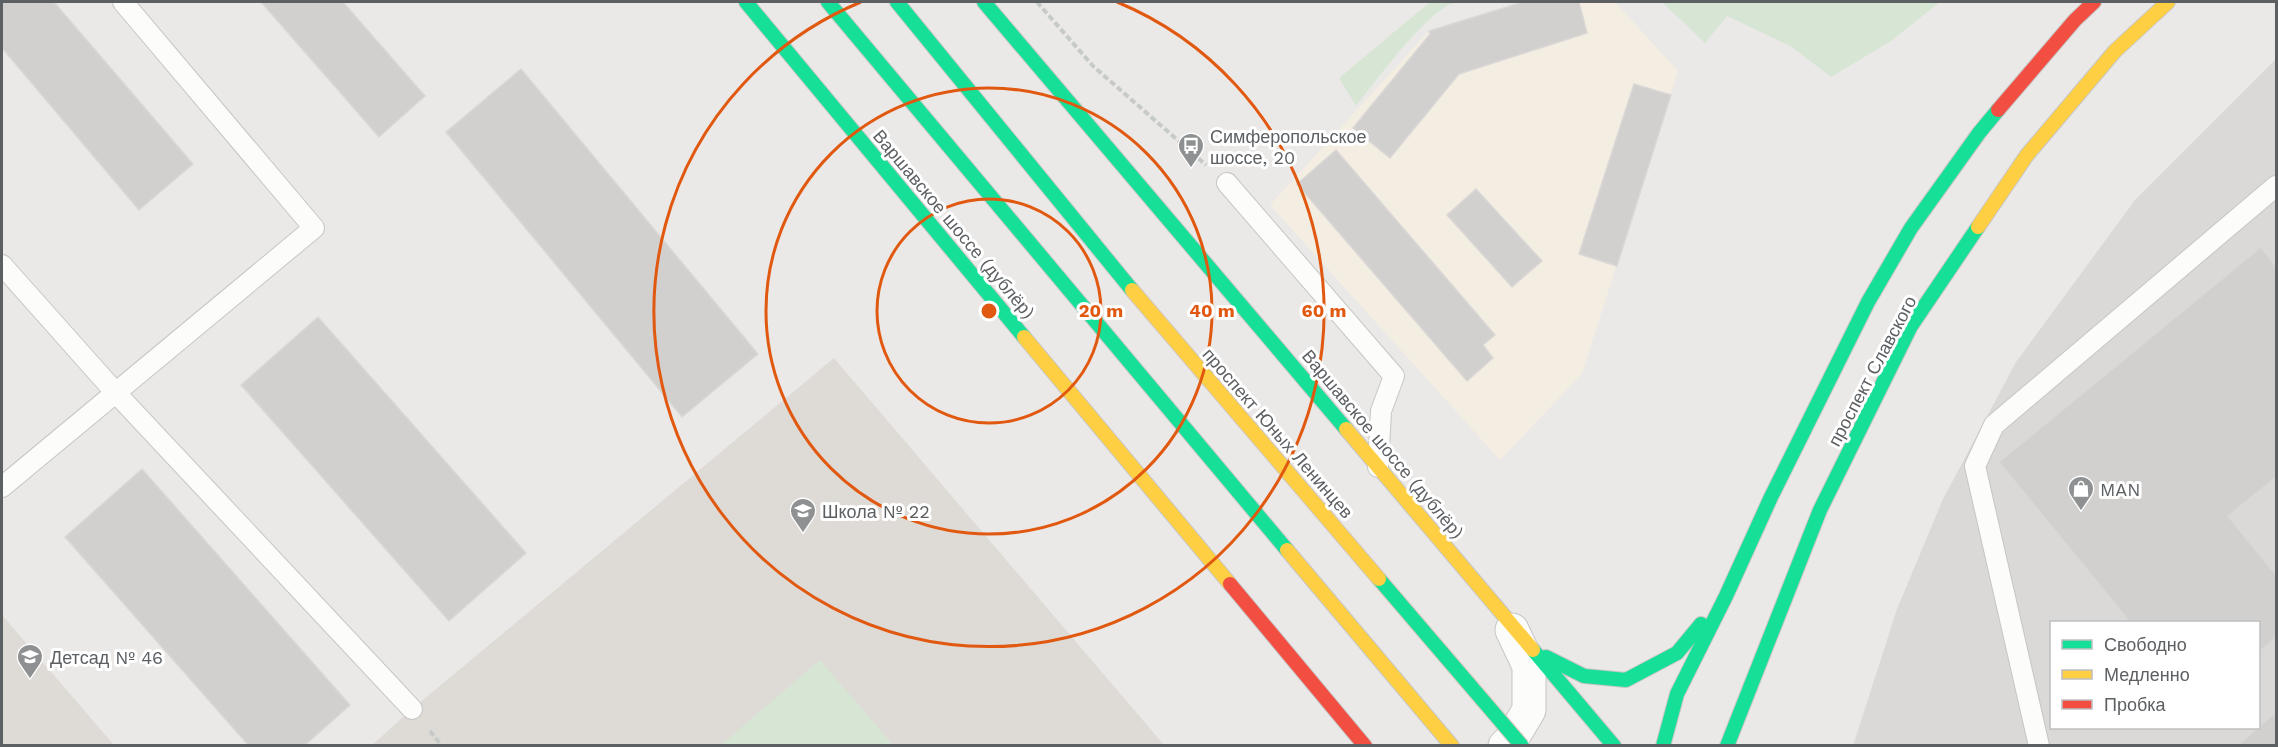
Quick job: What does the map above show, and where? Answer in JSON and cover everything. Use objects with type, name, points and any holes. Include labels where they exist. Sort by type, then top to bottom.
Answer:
[{"type":"main road","name":"Варшавское шоссе (дублёр)","points":[[746,2],[1365,744]]},
{"type":"main road","points":[[828,2],[1452,746]]},
{"type":"main road","name":"проспект Юных Ленинцев","points":[[897,2],[1132,290],[1522,746]]},
{"type":"main road","name":"Варшавское шоссе (дублёр)","points":[[984,2],[1614,746]]},
{"type":"main road","name":"проспект Славского","points":[[1663,746],[1677,694],[1868,302],[1911,228],[1979,133],[2075,20],[2094,2]]},
{"type":"main road","name":"проспект Славского","points":[[1727,746],[1820,510],[1911,326],[2026,155],[2115,51],[2168,2]]},
{"type":"main road","points":[[1536,652],[1584,676],[1626,680],[1677,653],[1726,596]]},
{"type":"street","points":[[1505,746],[1511,741],[1529,710],[1528,666],[1507,617]]},
{"type":"lane","points":[[2,486],[314,228],[123,2]]},
{"type":"lane","points":[[1227,183],[1394,376],[1381,411],[1378,467]]},
{"type":"lane","points":[[2038,746],[1975,466],[1994,425],[2277,186]]},
{"type":"lane","points":[[2,265],[115,392],[412,710]]},
{"type":"path","points":[[1037,2],[1093,66],[1227,183]]},
{"type":"shaded area","points":[[1523,2],[1615,2],[1678,71],[1582,374],[1500,460],[1270,205],[1429,31]]},
{"type":"shaded area","points":[[2276,59],[2276,745],[1853,746],[1897,609],[1943,499],[2016,362],[2135,200]]},
{"type":"shaded area","name":"Школа № 22","points":[[834,358],[1164,745],[371,746],[412,709]]},
{"type":"shaded area","name":"Детсад № 46","points":[[2,615],[114,745],[2,745]]},
{"type":"green space","points":[[1430,2],[1456,2],[1431,18],[1417,32],[1356,106],[1339,78]]},
{"type":"green space","points":[[1662,2],[1940,2],[1891,41],[1831,77],[1792,47],[1727,16],[1705,43]]},
{"type":"green space","points":[[820,660],[893,745],[721,745]]},
{"type":"building","points":[[2,2],[54,2],[193,164],[139,210],[2,48]]},
{"type":"building","points":[[261,2],[343,2],[425,96],[379,137]]},
{"type":"building","points":[[1523,2],[1579,2],[1587,33],[1459,74],[1390,158],[1353,128],[1430,34],[1429,31]]},
{"type":"building","points":[[521,69],[758,354],[682,417],[446,132]]},
{"type":"building","points":[[1634,84],[1671,95],[1617,266],[1579,254]]},
{"type":"building","points":[[1336,150],[1495,335],[1483,345],[1493,358],[1467,381],[1297,184]]},
{"type":"building","points":[[1476,189],[1542,261],[1512,287],[1447,215]]},
{"type":"building","points":[[2261,247],[2276,267],[2276,477],[2228,516],[2276,575],[2276,638],[2260,650],[2260,621],[2129,621],[1999,462]]},
{"type":"building","points":[[318,317],[526,553],[449,621],[241,385]]},
{"type":"building","points":[[142,469],[350,705],[304,746],[249,746],[65,537]]},
{"type":"building","points":[[2276,712],[2276,746],[2237,746],[2256,729],[2260,729],[2260,726]]},
{"type":"traffic: fast","points":[[746,2],[1024,337]]},
{"type":"traffic: fast","points":[[828,2],[1287,550]]},
{"type":"traffic: fast","points":[[897,2],[1132,290]]},
{"type":"traffic: fast","points":[[984,2],[1346,429]]},
{"type":"traffic: fast","points":[[1663,746],[1677,694],[1868,302],[1911,228],[1998,110]]},
{"type":"traffic: fast","points":[[1727,746],[1820,510],[1911,326],[1978,227]]},
{"type":"traffic: fast","points":[[1379,579],[1522,746]]},
{"type":"traffic: fast","points":[[1546,657],[1584,676],[1626,680],[1677,653],[1701,624]]},
{"type":"traffic: fast","points":[[1533,650],[1614,746]]},
{"type":"traffic: slow","points":[[1978,227],[2027,155],[2115,51],[2168,2]]},
{"type":"traffic: slow","points":[[1132,290],[1379,579]]},
{"type":"traffic: slow","points":[[1024,337],[1230,584]]},
{"type":"traffic: slow","points":[[1346,429],[1533,650]]},
{"type":"traffic: slow","points":[[1287,550],[1452,746]]},
{"type":"traffic: jam","points":[[1998,110],[2075,20],[2094,2]]},
{"type":"traffic: jam","points":[[1230,584],[1365,746]]},
{"type":"place","name":"Симферопольское шоссе, 20","points":[[1191,169]]},
{"type":"place","name":"MAN","points":[[2081,512]]},
{"type":"place","name":"Школа № 22","points":[[803,534]]},
{"type":"place","name":"Детсад № 46","points":[[30,680]]}]
